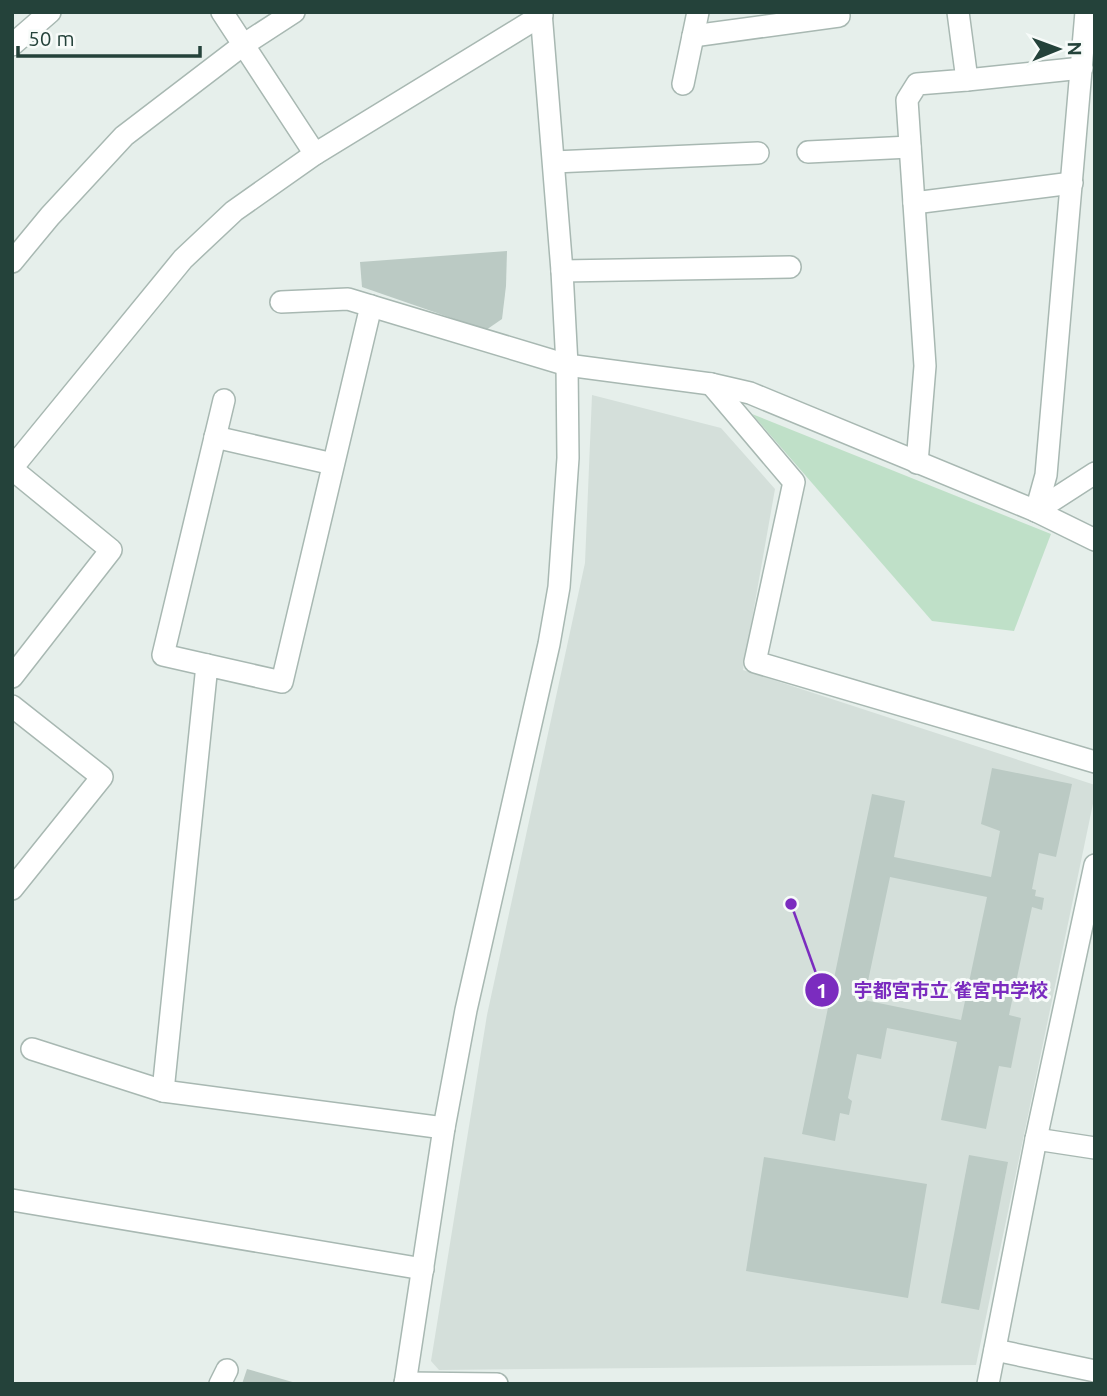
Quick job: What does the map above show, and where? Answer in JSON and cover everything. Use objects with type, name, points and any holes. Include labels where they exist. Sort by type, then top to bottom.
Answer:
[{"type":"street","points":[[17,32],[50,12]]},
{"type":"street","points":[[222,12],[315,154]]},
{"type":"street","points":[[12,262],[50,216],[124,136],[243,45],[294,12]]},
{"type":"street","points":[[683,84],[698,12]]},
{"type":"street","points":[[693,36],[839,16],[838,12]]},
{"type":"street","points":[[958,12],[967,80]]},
{"type":"street","points":[[1037,511],[1046,475],[1086,12]]},
{"type":"street","points":[[12,677],[111,550],[12,469],[183,260],[234,211],[315,154],[541,13],[567,365],[568,458],[559,587],[546,658],[466,1010],[444,1128],[405,1383],[497,1384]]},
{"type":"street","points":[[917,463],[925,366],[907,100],[917,84],[1082,68]]},
{"type":"street","points":[[808,152],[910,147]]},
{"type":"street","points":[[554,162],[758,153]]},
{"type":"street","points":[[914,203],[1072,183]]},
{"type":"street","points":[[562,271],[790,267]]},
{"type":"street","points":[[281,302],[348,299],[567,365],[711,384],[750,393],[1037,511],[1095,540]]},
{"type":"street","points":[[224,400],[163,655],[282,682],[372,306]]},
{"type":"street","points":[[711,384],[794,482],[755,662],[1095,762]]},
{"type":"street","points":[[215,437],[333,464]]},
{"type":"street","points":[[1037,511],[1095,473]]},
{"type":"street","points":[[163,1091],[207,665]]},
{"type":"street","points":[[12,706],[102,777],[12,889]]},
{"type":"street","points":[[988,1384],[1036,1139],[1095,865]]},
{"type":"street","points":[[32,1049],[163,1091],[444,1128]]},
{"type":"street","points":[[1036,1139],[1095,1148]]},
{"type":"street","points":[[12,1200],[423,1269]]},
{"type":"street","points":[[995,1350],[1095,1371]]},
{"type":"shaded area","points":[[592,395],[721,428],[775,489],[743,670],[1095,785],[976,1365],[439,1370],[431,1361],[487,1015],[585,563]]},
{"type":"green space","points":[[752,414],[1051,534],[1014,631],[932,621]]},
{"type":"building","points":[[507,251],[502,319],[486,330],[362,287],[360,262]]},
{"type":"building","points":[[992,768],[1072,784],[1056,857],[1039,853],[1032,889],[1036,890],[1035,896],[1044,898],[1042,910],[1032,907],[1009,1015],[1021,1018],[1011,1068],[999,1066],[986,1129],[941,1120],[957,1042],[887,1028],[881,1059],[857,1054],[848,1098],[852,1101],[849,1115],[840,1113],[835,1141],[802,1134],[872,794],[905,801],[894,857],[991,877],[1000,831],[981,824]],"holes":[[[890,877],[987,897],[961,1020],[864,1000]]]},
{"type":"building","points":[[969,1155],[1008,1162],[979,1310],[941,1303]]},
{"type":"building","points":[[764,1157],[927,1184],[908,1298],[746,1271]]},
{"type":"building","points":[[247,1369],[296,1383],[296,1384],[242,1384]]},
{"type":"place","name":"宇都宮市立 雀宮中学校","points":[[791,904]]}]
